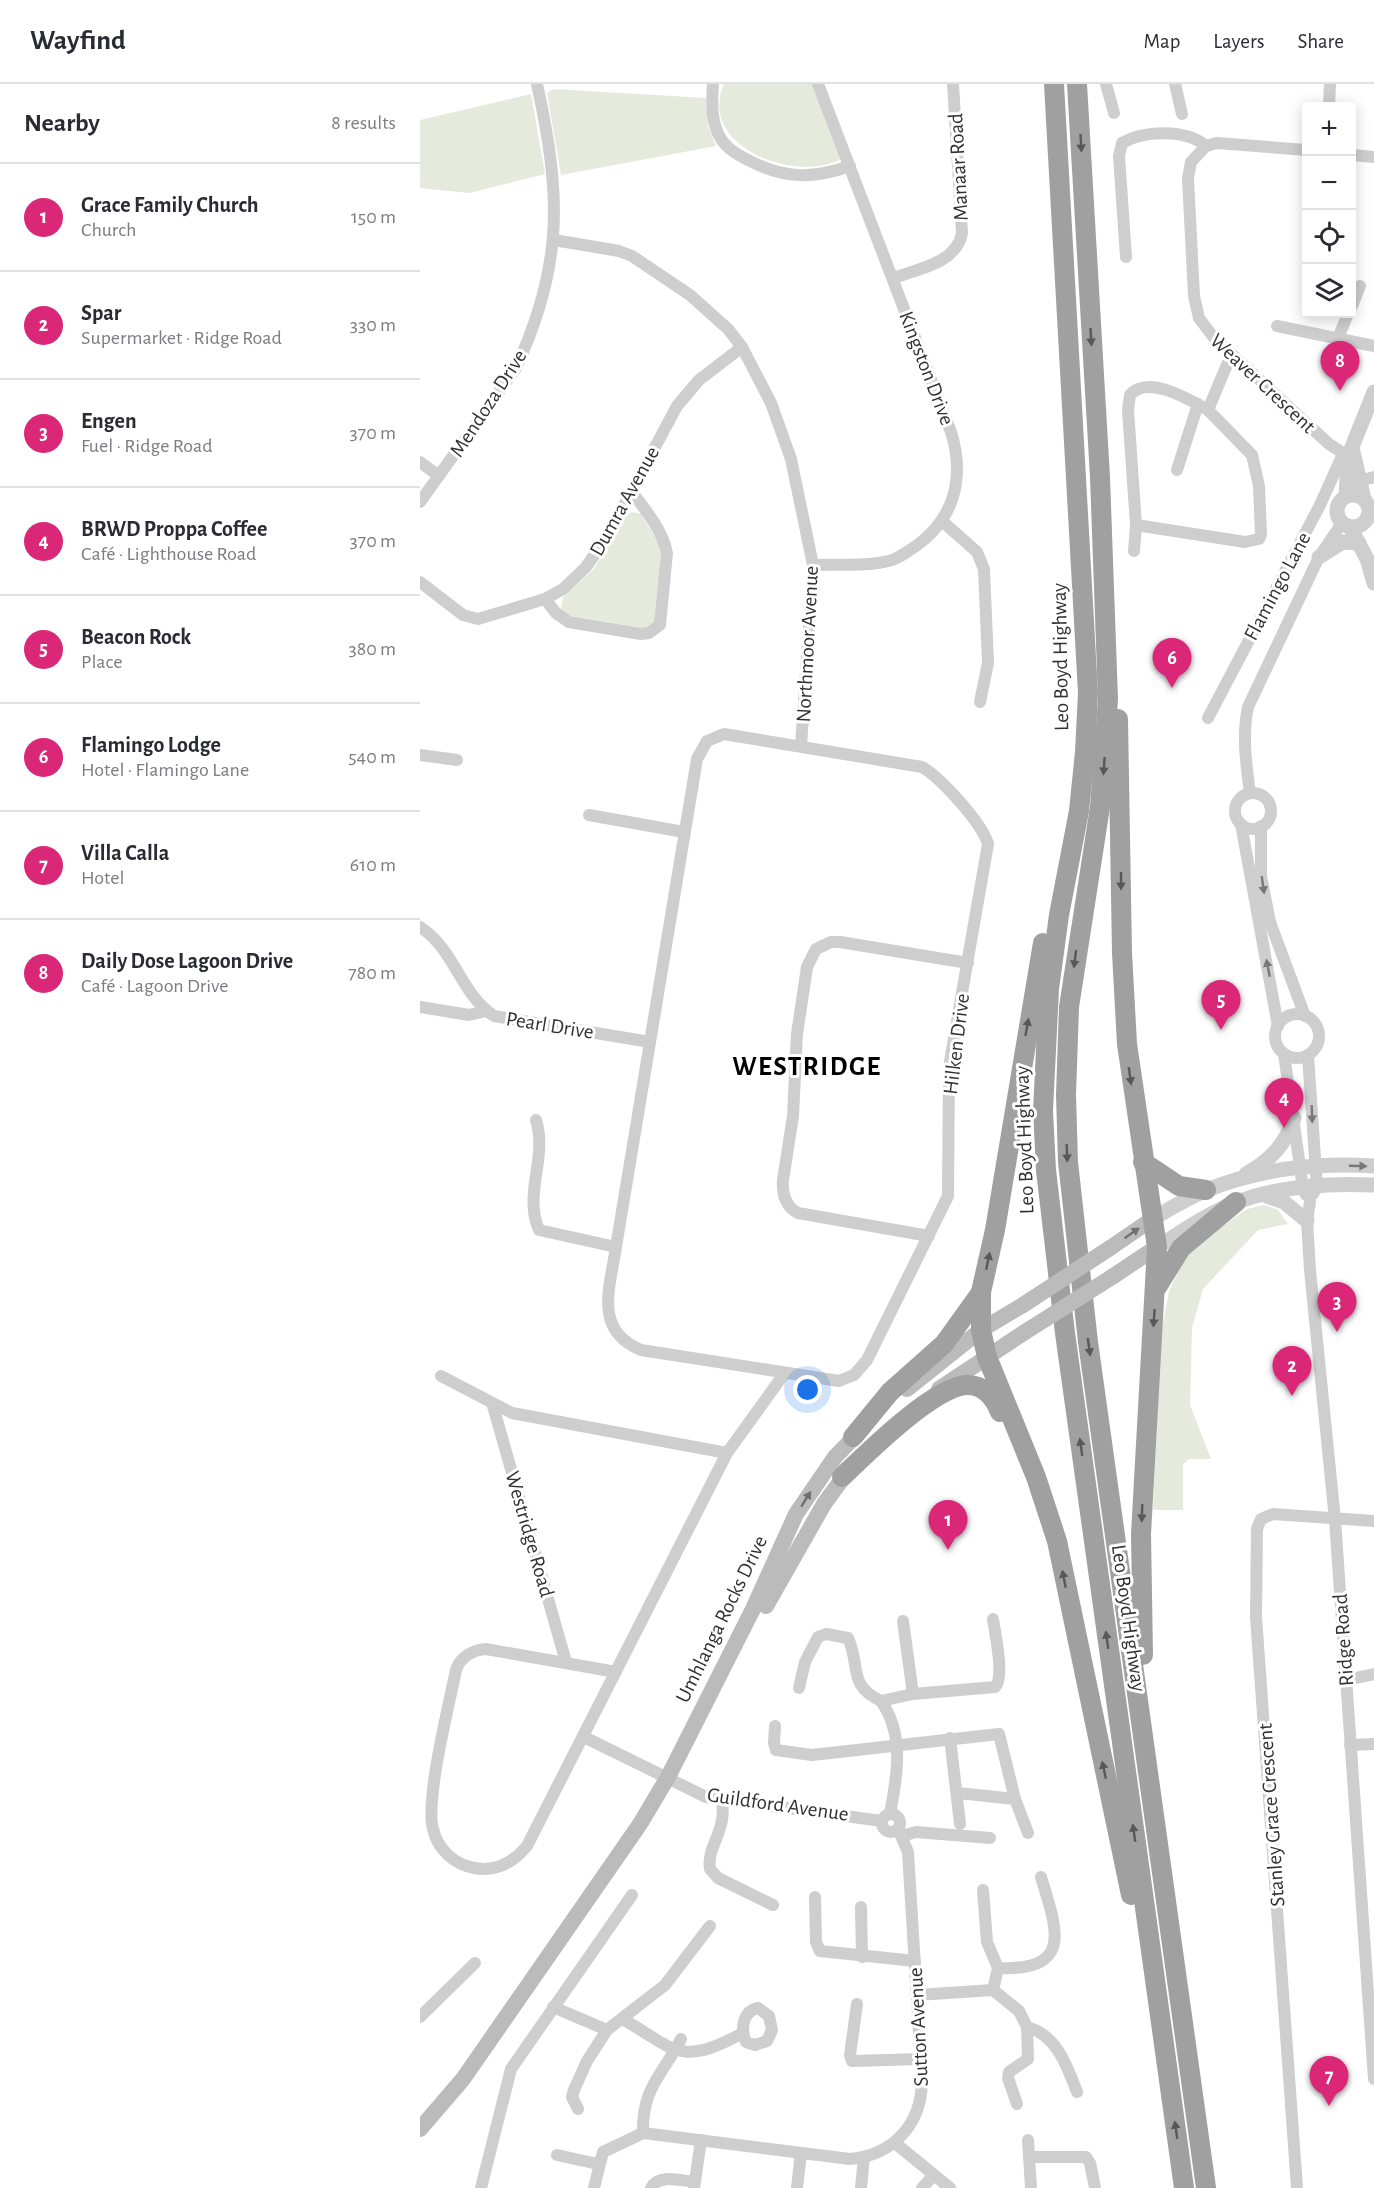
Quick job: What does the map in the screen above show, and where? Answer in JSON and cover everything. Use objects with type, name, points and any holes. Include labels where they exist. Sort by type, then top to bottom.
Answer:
[{"type":"highway","name":"Leo Boyd Highway","points":[[1055,84],[1088,693],[1079,811],[1059,915],[1045,1044],[1046,1170],[1065,1333],[1184,2188]]},
{"type":"highway","name":"Leo Boyd Highway","points":[[1077,84],[1100,477],[1108,699],[1100,807],[1069,1007],[1066,1095],[1068,1162],[1088,1342],[1206,2188]]},
{"type":"highway","points":[[1100,477],[1112,568],[1116,639],[1122,953],[1127,1044],[1157,1247],[1144,1473],[1142,1631],[1172,1939]]},
{"type":"highway","points":[[1085,626],[1081,717],[1072,799],[1026,1037],[995,1230],[981,1292],[981,1330],[987,1357],[1036,1477],[1057,1540],[1165,2053]]},
{"type":"highway","points":[[1143,1162],[1179,1186],[1206,1190]]},
{"type":"highway","points":[[1155,1291],[1164,1272],[1181,1248],[1236,1202]]},
{"type":"highway","points":[[853,1437],[890,1392],[949,1339],[981,1292]]},
{"type":"highway","points":[[842,1477],[889,1433],[930,1403],[958,1387],[978,1387],[988,1392],[997,1404],[1057,1540]]},
{"type":"main road","name":"Umhlanga Rocks Drive","points":[[420,2129],[463,2079],[672,1779],[796,1514],[820,1477],[853,1437],[910,1386],[981,1330],[1023,1305],[1154,1218]]},
{"type":"main road","name":"Umhlanga Rocks Drive","points":[[420,2138],[465,2090],[616,1879],[778,1584],[842,1477],[863,1452],[900,1417],[987,1357],[1157,1247]]},
{"type":"street","name":"Mendoza Drive","points":[[420,502],[516,368],[536,321],[550,269],[554,240],[553,164],[537,84]]},
{"type":"street","points":[[713,84],[714,124],[721,140],[734,153],[776,173],[795,177],[825,175],[850,166]]},
{"type":"street","name":"Kingston Drive","points":[[813,565],[892,560],[921,542],[942,521],[955,492],[958,457],[893,278],[818,84]]},
{"type":"street","name":"Manaar Road","points":[[893,278],[950,256],[960,243],[962,233],[954,84]]},
{"type":"street","points":[[1106,84],[1114,113]]},
{"type":"street","points":[[1175,84],[1182,114]]},
{"type":"street","points":[[1329,102],[1330,84]]},
{"type":"street","points":[[1126,257],[1119,156],[1122,143],[1147,136],[1175,134],[1192,136],[1206,146],[1225,142],[1302,150]]},
{"type":"street","name":"Weaver Crescent","points":[[1206,146],[1198,152],[1188,170],[1194,296],[1204,327],[1231,355],[1329,444],[1349,454]]},
{"type":"street","points":[[1356,155],[1374,157]]},
{"type":"street","name":"Northmoor Avenue","points":[[554,240],[619,251],[647,264],[690,295],[728,329],[742,347],[771,403],[788,449],[813,565],[801,746]]},
{"type":"street","points":[[1356,296],[1360,286]]},
{"type":"street","points":[[1338,338],[1346,318]]},
{"type":"street","points":[[1277,326],[1374,346]]},
{"type":"street","name":"Dumra Avenue","points":[[420,582],[463,615],[478,619],[545,599],[563,589],[586,567],[608,535],[677,406],[699,380],[742,347]]},
{"type":"street","points":[[1177,470],[1203,407],[1231,355]]},
{"type":"street","points":[[1134,550],[1136,525],[1128,410],[1130,395],[1137,390],[1162,388],[1203,407],[1252,455],[1263,528],[1259,539],[1245,542],[1136,525]]},
{"type":"street","points":[[1346,496],[1349,454],[1374,392]]},
{"type":"street","points":[[1349,454],[1367,479],[1364,499],[1374,532]]},
{"type":"street","name":"Flamingo Lane","points":[[1208,718],[1349,454]]},
{"type":"street","points":[[420,462],[439,476]]},
{"type":"street","points":[[545,599],[556,613],[569,622],[641,634],[649,633],[660,625],[666,545],[657,526],[632,492]]},
{"type":"street","points":[[1364,499],[1355,495],[1346,496],[1339,502],[1336,510],[1370,558],[1374,582]]},
{"type":"street","points":[[1250,793],[1245,722],[1248,707],[1319,556],[1346,525],[1363,523],[1368,516]]},
{"type":"street","points":[[942,521],[977,552],[984,569],[988,663],[980,702]]},
{"type":"street","points":[[1319,556],[1343,542],[1359,543]]},
{"type":"street","name":"Hilken Drive","points":[[724,734],[801,746],[922,766],[935,776],[981,829],[988,844],[989,853],[948,1075],[949,1189],[945,1204],[861,1370],[839,1381],[641,1350],[628,1345],[613,1329],[608,1310],[616,1247],[697,759],[707,741],[724,734]]},
{"type":"street","points":[[420,755],[458,760]]},
{"type":"street","points":[[1278,1026],[1292,1015],[1305,1016],[1315,1023],[1319,1035],[1317,1047],[1308,1056],[1296,1059],[1284,1054],[1276,1044],[1278,1026],[1240,824],[1235,808],[1240,799],[1250,793],[1261,795],[1269,802],[1271,813],[1262,826],[1262,876],[1270,922],[1305,1016]]},
{"type":"street","points":[[589,815],[684,832]]},
{"type":"street","points":[[1240,824],[1251,828],[1262,826]]},
{"type":"street","name":"Pearl Drive","points":[[420,927],[440,946],[486,1011],[503,1018],[650,1042]]},
{"type":"street","points":[[929,1236],[798,1212],[788,1205],[782,1189],[793,1116],[797,1034],[807,967],[816,950],[831,942],[968,963]]},
{"type":"street","points":[[420,1007],[469,1016],[486,1011]]},
{"type":"street","points":[[1284,1054],[1294,1118],[1310,1187]]},
{"type":"street","points":[[1307,1167],[1308,1056]]},
{"type":"street","points":[[1230,1183],[1272,1157],[1287,1137],[1294,1118]]},
{"type":"street","points":[[536,1120],[541,1147],[532,1206],[539,1230],[616,1247]]},
{"type":"street","points":[[1154,1218],[1206,1190],[1230,1183],[1307,1167],[1374,1166]]},
{"type":"street","points":[[1157,1247],[1236,1202],[1259,1194],[1310,1187],[1374,1185]]},
{"type":"street","name":"Ridge Road","points":[[1310,1187],[1307,1221],[1335,1520],[1350,1745],[1369,1938],[1374,2079]]},
{"type":"street","points":[[1259,1194],[1284,1202],[1307,1221]]},
{"type":"street","points":[[616,1672],[483,1649],[468,1655],[457,1665],[432,1803],[433,1831],[448,1855],[465,1866],[485,1869],[503,1866],[520,1854],[584,1737],[727,1453],[784,1374]]},
{"type":"street","points":[[441,1376],[493,1406],[537,1419],[727,1453]]},
{"type":"street","name":"Westridge Road","points":[[493,1406],[566,1662]]},
{"type":"street","name":"Stanley Grace Crescent","points":[[1298,2188],[1256,1617],[1256,1541],[1258,1524],[1266,1516],[1335,1520]]},
{"type":"street","points":[[1335,1520],[1374,1521]]},
{"type":"street","points":[[882,1701],[913,1694],[997,1686],[998,1653],[993,1618]]},
{"type":"street","points":[[903,1620],[913,1694]]},
{"type":"street","points":[[799,1688],[805,1662],[818,1637],[826,1634],[842,1635],[850,1643],[855,1674],[862,1689],[882,1701],[891,1718],[898,1770],[886,1817]]},
{"type":"street","points":[[1346,1680],[1374,1674]]},
{"type":"street","points":[[775,1726],[774,1747],[783,1753],[812,1755],[999,1734],[1015,1799],[1028,1833]]},
{"type":"street","points":[[584,1737],[672,1779]]},
{"type":"street","points":[[950,1738],[960,1824]]},
{"type":"street","points":[[1350,1745],[1374,1744]]},
{"type":"street","name":"Guildford Avenue","points":[[672,1779],[706,1797],[722,1801],[886,1817]]},
{"type":"street","points":[[958,1793],[1015,1799]]},
{"type":"street","points":[[722,1801],[724,1820],[710,1856],[710,1869],[718,1878],[773,1905]]},
{"type":"street","name":"Sutton Avenue","points":[[643,2133],[842,2159],[864,2157],[880,2152],[895,2143],[910,2126],[919,2109],[921,2059],[908,1852],[900,1833],[899,1820],[886,1817]]},
{"type":"street","points":[[900,1833],[916,1832],[990,1838]]},
{"type":"street","points":[[998,1968],[1028,1968],[1049,1957],[1052,1952],[1055,1930],[1041,1877]]},
{"type":"street","points":[[983,1890],[987,1942],[998,1968],[993,1990]]},
{"type":"street","points":[[481,2188],[507,2078],[553,2007],[632,1895]]},
{"type":"street","points":[[815,1897],[818,1950],[862,1957],[915,1961]]},
{"type":"street","points":[[861,1907],[862,1957]]},
{"type":"street","points":[[578,2109],[572,2097],[574,2090],[587,2061],[607,2030],[666,1985],[710,1926]]},
{"type":"street","points":[[420,2017],[475,1963]]},
{"type":"street","points":[[917,1995],[993,1990],[1019,2012],[1027,2027],[1028,2059],[1008,2074],[1017,2104]]},
{"type":"street","points":[[857,2004],[850,2055],[852,2061],[921,2059]]},
{"type":"street","points":[[553,2007],[607,2030]]},
{"type":"street","points":[[622,2019],[675,2051],[697,2053],[716,2047],[743,2033]]},
{"type":"street","points":[[1027,2027],[1045,2035],[1060,2052],[1077,2092]]},
{"type":"street","points":[[594,2188],[598,2164],[605,2150],[626,2143],[643,2133],[643,2111],[647,2093],[681,2039]]},
{"type":"street","points":[[651,2188],[656,2182],[666,2179],[695,2185],[701,2140]]},
{"type":"street","points":[[1028,2140],[1031,2188]]},
{"type":"street","points":[[895,2143],[950,2188]]},
{"type":"street","points":[[797,2188],[801,2153]]},
{"type":"street","points":[[557,2155],[598,2164]]},
{"type":"street","points":[[861,2188],[864,2157]]},
{"type":"street","points":[[1029,2157],[1086,2157],[1090,2163],[1095,2188]]},
{"type":"street","points":[[922,2188],[933,2176]]},
{"type":"shaded area","points":[[724,84],[813,84],[841,159],[822,166],[800,167],[777,163],[737,142],[724,126],[719,106]]},
{"type":"shaded area","points":[[554,89],[706,98],[708,126],[716,146],[561,175],[547,93]]},
{"type":"shaded area","points":[[531,94],[545,174],[469,193],[420,188],[420,120]]},
{"type":"shaded area","points":[[632,512],[641,514],[660,545],[658,618],[649,629],[566,615],[561,609],[563,597],[594,569],[625,516]]},
{"type":"shaded area","points":[[1264,1205],[1278,1210],[1288,1224],[1258,1230],[1203,1289],[1192,1328],[1190,1405],[1211,1459],[1189,1459],[1183,1464],[1183,1510],[1153,1510],[1161,1334],[1169,1291],[1184,1260],[1196,1245],[1247,1209]]},
{"type":"place","name":"Daily Dose Lagoon Drive","points":[[1340,391]]},
{"type":"place","name":"Flamingo Lodge","points":[[1172,688]]},
{"type":"place","name":"Beacon Rock","points":[[1221,1030]]},
{"type":"place","name":"BRWD Proppa Coffee","points":[[1284,1128]]},
{"type":"place","name":"Engen","points":[[1337,1332]]},
{"type":"place","name":"Spar","points":[[1292,1396]]},
{"type":"place","name":"Grace Family Church","points":[[948,1550]]},
{"type":"place","name":"Villa Calla","points":[[1329,2106]]},
{"type":"district","name":"WESTRIDGE","points":[[807,1066]]}]
